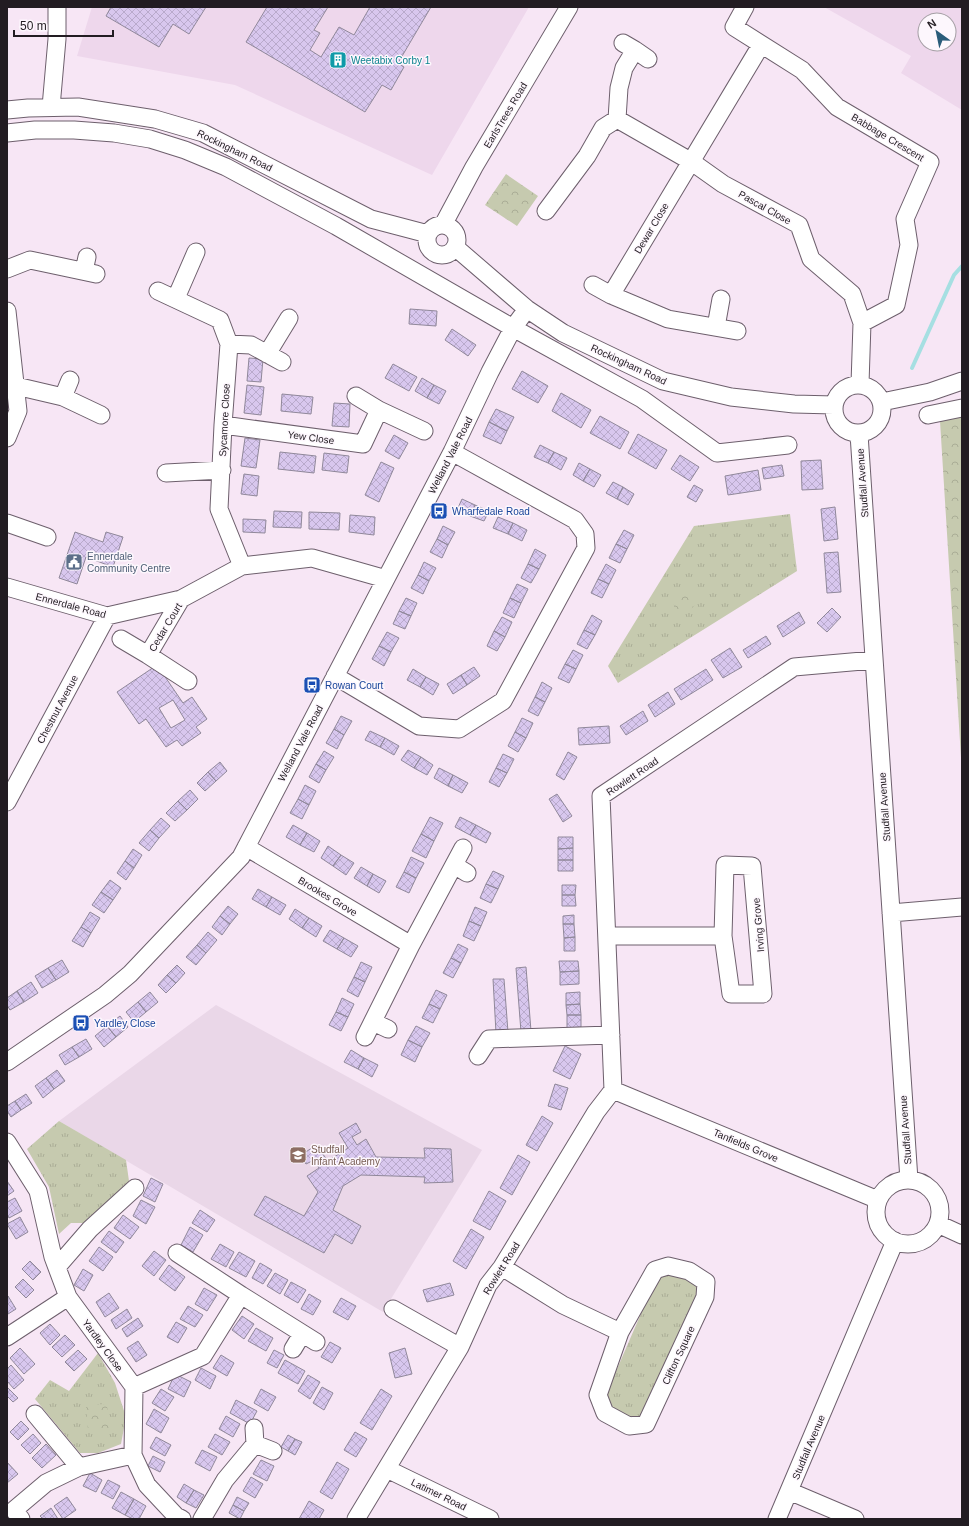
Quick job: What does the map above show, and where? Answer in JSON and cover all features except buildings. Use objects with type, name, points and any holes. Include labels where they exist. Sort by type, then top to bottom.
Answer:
[{"type":"street","points":[[51,107],[57,39],[57,7]]},
{"type":"street","name":"EarlsTrees Road","points":[[444,225],[474,167],[569,7]]},
{"type":"street","name":"Babbage Crescent","points":[[745,7],[734,27],[802,70],[837,107],[930,162],[905,219],[909,246],[896,305],[862,323]]},
{"type":"street","name":"Dewar Close","points":[[611,295],[761,45]]},
{"type":"street","points":[[546,211],[587,156],[603,128],[617,119],[620,88],[624,68],[635,51]]},
{"type":"street","name":"Rockingham Road","points":[[7,110],[78,107],[155,119],[203,133],[371,219],[428,234]]},
{"type":"street","name":"Pascal Close","points":[[617,119],[692,162],[723,184],[799,226],[811,259],[852,294],[862,323],[860,384]]},
{"type":"street","points":[[7,133],[35,130],[74,130],[114,133],[150,139],[185,150],[226,166],[336,226],[513,328],[642,399],[717,453],[788,444]]},
{"type":"street","points":[[444,225],[448,226],[456,234],[457,238],[455,247],[448,254],[437,254],[431,250],[428,245],[428,234],[435,227],[444,225]]},
{"type":"street","name":"Rockingham Road","points":[[455,247],[527,309],[563,333],[663,381],[731,397],[794,404],[834,405]]},
{"type":"street","points":[[176,298],[196,252]]},
{"type":"street","points":[[7,269],[30,260],[89,267]]},
{"type":"street","points":[[593,285],[611,295],[668,319],[737,330]]},
{"type":"street","name":"Sycamore Close","points":[[158,291],[176,298],[220,320],[229,344],[219,509],[242,566]]},
{"type":"street","points":[[716,327],[721,299]]},
{"type":"street","name":"Welland Vale Road","points":[[7,1062],[105,994],[130,974],[241,857],[452,452],[490,372],[513,328],[527,309]]},
{"type":"street","points":[[7,311],[18,411],[7,438]]},
{"type":"street","points":[[267,354],[289,318]]},
{"type":"street","points":[[229,344],[251,345],[282,362]]},
{"type":"street","points":[[63,398],[70,380]]},
{"type":"street","points":[[882,402],[930,392],[962,381]]},
{"type":"street","points":[[860,384],[869,387],[876,392],[882,402],[883,411],[881,419],[876,426],[869,431],[859,434],[851,433],[843,429],[837,422],[834,414],[834,405],[842,390],[850,386],[860,384]]},
{"type":"street","points":[[16,386],[63,398],[101,415]]},
{"type":"street","points":[[356,396],[379,410],[424,431]]},
{"type":"street","points":[[928,415],[962,408]]},
{"type":"street","name":"Yew Close","points":[[223,425],[363,444],[379,410]]},
{"type":"street","name":"Studfall Avenue","points":[[859,434],[909,1180]]},
{"type":"street","points":[[335,676],[419,726],[459,729],[503,701],[586,548],[585,534],[575,520],[452,452]]},
{"type":"street","points":[[166,473],[222,470]]},
{"type":"street","points":[[7,523],[46,537]]},
{"type":"street","name":"Ennerdale Road","points":[[7,587],[107,616],[181,599],[242,566],[312,558],[386,579]]},
{"type":"street","name":"Cedar Court","points":[[148,655],[181,599]]},
{"type":"street","name":"Chestnut Avenue","points":[[7,802],[107,616]]},
{"type":"street","name":"Cedar Court","points":[[121,639],[188,681]]},
{"type":"street","name":"Rowlett Road","points":[[356,1519],[388,1469],[460,1347],[488,1285],[502,1267],[596,1112],[613,1090],[601,796],[794,667],[874,660]]},
{"type":"street","name":"Brookes Grove","points":[[246,847],[411,945]]},
{"type":"street","points":[[365,1037],[411,945],[460,869],[463,848]]},
{"type":"street","name":"Irving Grove","points":[[724,865],[752,866],[764,994],[731,994],[723,936],[724,865]]},
{"type":"street","points":[[891,913],[962,907]]},
{"type":"street","points":[[607,936],[723,936]]},
{"type":"street","points":[[373,1022],[388,1029]]},
{"type":"street","points":[[478,1056],[488,1039],[611,1035]]},
{"type":"street","name":"Tanfields Grove","points":[[613,1090],[878,1200]]},
{"type":"street","name":"Yardley Close","points":[[7,1142],[38,1191],[53,1257],[68,1297],[134,1387]]},
{"type":"street","name":"Studfall Avenue","points":[[878,1200],[890,1185],[899,1181],[909,1180],[919,1182],[928,1186],[935,1194],[940,1204],[941,1214],[938,1224]]},
{"type":"street","points":[[57,1268],[90,1229],[135,1188]]},
{"type":"street","points":[[878,1200],[876,1210],[880,1228],[886,1236],[894,1241],[905,1244],[915,1244],[925,1240],[933,1233],[938,1224],[962,1235]]},
{"type":"street","name":"Studfall Avenue","points":[[777,1519],[894,1241]]},
{"type":"street","points":[[177,1253],[203,1263],[241,1295],[309,1338],[293,1349]]},
{"type":"street","name":"Clifton Square","points":[[668,1266],[689,1271],[706,1282],[705,1297],[646,1424],[629,1426],[605,1413],[598,1395],[620,1332],[655,1270],[668,1266]]},
{"type":"street","points":[[502,1267],[563,1305],[620,1332]]},
{"type":"street","points":[[182,1519],[176,1516],[147,1485],[133,1455],[134,1387],[203,1356],[241,1295]]},
{"type":"street","points":[[7,1337],[68,1297]]},
{"type":"street","points":[[393,1309],[460,1347]]},
{"type":"street","points":[[35,1414],[78,1467]]},
{"type":"street","points":[[202,1519],[225,1480],[254,1436],[273,1451]]},
{"type":"street","points":[[14,1515],[46,1483],[78,1467],[133,1455]]},
{"type":"street","name":"Latimer Road","points":[[388,1469],[490,1519]]},
{"type":"street","points":[[789,1491],[855,1519]]},
{"type":"shaded area","points":[[92,7],[529,7],[432,175],[235,85],[77,56]]},
{"type":"shaded area","points":[[824,7],[962,7],[962,110],[901,73],[911,56]]},
{"type":"shaded area","name":"Studfall Infant Academy","points":[[216,1005],[482,1150],[383,1312],[59,1121]]},
{"type":"green space","points":[[506,174],[538,196],[517,226],[485,205]]},
{"type":"green space","points":[[962,415],[962,774],[940,421]]},
{"type":"green space","points":[[790,514],[797,571],[618,683],[608,666],[694,526]]},
{"type":"green space","points":[[687,588],[699,600],[692,608],[678,610],[671,602]]},
{"type":"green space","points":[[59,1121],[126,1160],[129,1181],[90,1223],[71,1223],[59,1234],[49,1187],[27,1149]]},
{"type":"green space","points":[[678,1272],[695,1283],[699,1290],[642,1415],[633,1418],[622,1416],[613,1411],[610,1407],[606,1397],[607,1392],[656,1279],[666,1273]]},
{"type":"green space","points":[[98,1353],[115,1383],[126,1417],[121,1444],[98,1453],[80,1453],[35,1399],[50,1380],[69,1391]]},
{"type":"green space","points":[[107,1404],[109,1429],[88,1431],[86,1405]]},
{"type":"waterway","points":[[912,368],[954,275],[962,266]]},
{"type":"place","name":"Weetabix Corby 1","points":[[338,60]]},
{"type":"place","name":"Wharfedale Road","points":[[439,511]]},
{"type":"place","name":"Ennerdale Community Centre","points":[[74,562]]},
{"type":"place","name":"Rowan Court","points":[[312,685]]},
{"type":"place","name":"Yardley Close","points":[[81,1023]]},
{"type":"place","name":"Studfall Infant Academy","points":[[298,1155]]}]
